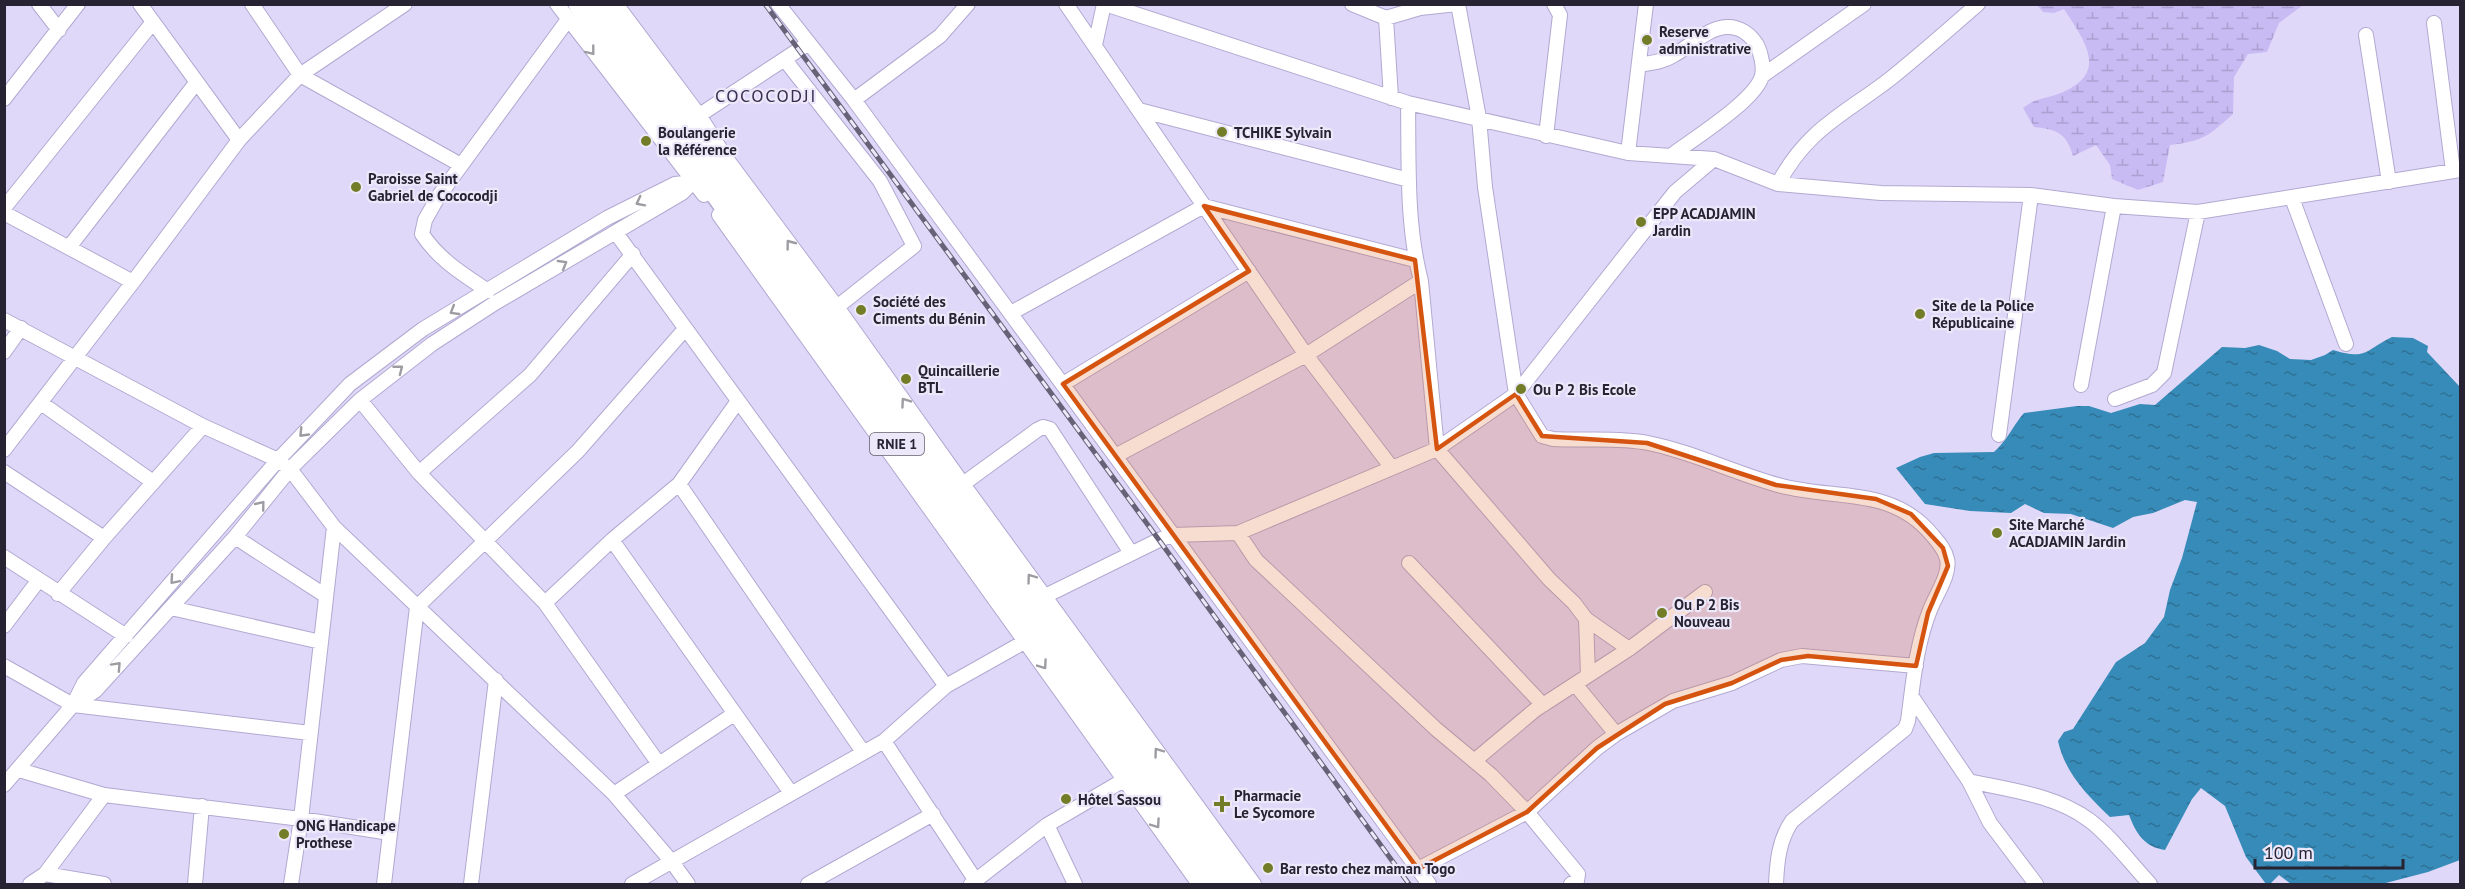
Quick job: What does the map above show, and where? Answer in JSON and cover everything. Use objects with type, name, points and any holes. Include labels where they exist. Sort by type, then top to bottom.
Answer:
[{"type":"highway","name":"RNIE 1","points":[[600,4],[687,124],[710,170],[1215,885]]},
{"type":"highway","name":"RNIE 1","points":[[573,13],[687,124]]},
{"type":"highway","name":"RNIE 1","points":[[710,170],[1039,600],[1236,885]]},
{"type":"street","points":[[39,4],[58,30]]},
{"type":"street","points":[[4,99],[78,4]]},
{"type":"street","points":[[140,4],[239,140]]},
{"type":"street","points":[[252,4],[300,75],[461,165]]},
{"type":"street","points":[[4,450],[78,357],[239,140],[300,75],[405,4]]},
{"type":"street","points":[[556,4],[573,13],[710,170],[837,307],[963,484],[1039,600],[1254,885]]},
{"type":"street","points":[[616,4],[687,124],[710,170],[1026,641],[1199,885]]},
{"type":"street","points":[[854,100],[940,36],[969,4]]},
{"type":"street","points":[[1066,4],[1306,355],[1392,468]]},
{"type":"street","points":[[1095,45],[1105,4],[1408,103],[1628,153],[1714,159],[1778,184],[1881,193],[2031,195],[2114,206],[2198,212],[2457,170],[2434,23]]},
{"type":"street","points":[[1352,4],[1386,18],[1420,8],[1457,4],[1479,118],[1485,187],[1516,394],[1542,436],[1553,440],[1626,440],[1647,443],[1704,459],[1776,485],[1805,491],[1876,499],[1911,514],[1943,548],[1948,566],[1928,613],[1918,647],[1912,697],[1905,729],[1792,821],[1783,834],[1777,863],[1776,885]]},
{"type":"street","points":[[1546,136],[1560,15],[1554,4]]},
{"type":"street","points":[[1628,153],[1646,4]]},
{"type":"street","points":[[1778,184],[1789,164],[1814,134],[1891,78],[1975,5]]},
{"type":"street","points":[[781,6],[854,100],[1064,384],[1429,885]]},
{"type":"street","points":[[1672,155],[1737,107],[1753,91],[1762,76],[1856,7]]},
{"type":"street","points":[[488,291],[444,261],[422,234],[425,220],[461,165],[573,13]]},
{"type":"street","points":[[1386,18],[1391,98]]},
{"type":"street","points":[[4,208],[153,22]]},
{"type":"street","points":[[1639,65],[1667,59],[1718,28],[1729,26],[1747,33],[1753,39],[1761,58],[1762,76]]},
{"type":"street","points":[[2367,35],[2389,182]]},
{"type":"street","points":[[687,124],[809,43]]},
{"type":"street","points":[[785,60],[880,181],[914,246],[837,307]]},
{"type":"street","points":[[70,246],[196,83]]},
{"type":"street","points":[[1408,103],[1409,180],[1415,260],[1421,280],[1437,449],[1586,619],[1629,649]]},
{"type":"street","points":[[1139,110],[1409,180]]},
{"type":"street","points":[[1039,600],[1131,553],[1172,535],[1239,533],[1437,449],[1516,394],[1675,192],[1714,159]]},
{"type":"street","points":[[73,705],[95,691],[235,537],[290,469],[360,400],[450,332],[682,193],[710,170]]},
{"type":"street","points":[[4,785],[73,705],[84,683],[278,460],[350,384],[423,329],[607,218],[675,184],[710,170]]},
{"type":"street","points":[[1999,435],[2031,195]]},
{"type":"street","points":[[2292,198],[2346,344]]},
{"type":"street","points":[[1011,313],[1204,206],[1415,260]]},
{"type":"street","points":[[2081,385],[2114,206]]},
{"type":"street","points":[[2115,399],[2152,385],[2164,373],[2198,212]]},
{"type":"street","points":[[4,213],[70,246],[133,282]]},
{"type":"street","points":[[616,233],[946,686]]},
{"type":"street","points":[[419,472],[530,375],[633,254]]},
{"type":"street","points":[[1064,384],[1249,271]]},
{"type":"street","points":[[1116,455],[1306,355],[1421,280]]},
{"type":"street","points":[[4,320],[78,357],[203,426],[278,460],[290,469],[334,527],[614,794],[672,862],[688,885]]},
{"type":"street","points":[[4,352],[21,328]]},
{"type":"street","points":[[384,885],[417,607],[578,451],[686,329]]},
{"type":"street","points":[[360,400],[419,472],[545,603],[659,764]]},
{"type":"street","points":[[545,603],[612,540],[679,484],[738,401]]},
{"type":"street","points":[[41,403],[153,482]]},
{"type":"street","points":[[58,594],[203,426]]},
{"type":"street","points":[[963,484],[1037,430],[1043,427],[1050,429],[1131,553]]},
{"type":"street","points":[[4,472],[104,538]]},
{"type":"street","points":[[679,484],[863,752]]},
{"type":"street","points":[[291,885],[302,819],[334,527]]},
{"type":"street","points":[[1239,533],[1256,561],[1436,729],[1491,775],[1527,812],[1578,874],[1577,882],[1571,885]]},
{"type":"street","points":[[235,537],[326,596]]},
{"type":"street","points":[[612,540],[791,793]]},
{"type":"street","points":[[4,557],[126,636]]},
{"type":"street","points":[[1409,563],[1543,705]]},
{"type":"street","points":[[4,626],[39,581]]},
{"type":"street","points":[[1474,761],[1543,705],[1629,649],[1705,592]]},
{"type":"street","points":[[171,608],[321,642]]},
{"type":"street","points":[[1586,619],[1588,675]]},
{"type":"street","points":[[632,885],[884,741],[946,686],[1026,641]]},
{"type":"street","points":[[1418,869],[1527,812],[1581,761],[1616,734],[1665,705],[1732,683],[1781,660],[1808,656],[1916,666]]},
{"type":"street","points":[[4,666],[73,705],[310,733]]},
{"type":"street","points":[[471,885],[496,680]]},
{"type":"street","points":[[1575,684],[1616,734]]},
{"type":"street","points":[[1912,697],[1970,781],[1990,823],[2036,885]]},
{"type":"street","points":[[614,794],[734,714]]},
{"type":"street","points":[[884,741],[933,814],[974,883],[1047,825],[1124,780]]},
{"type":"street","points":[[19,770],[104,795],[302,819],[390,833]]},
{"type":"street","points":[[1970,781],[2041,797],[2078,813],[2091,821],[2151,885]]},
{"type":"street","points":[[30,885],[45,874],[104,795]]},
{"type":"street","points":[[195,885],[202,806]]},
{"type":"street","points":[[808,885],[933,814]]},
{"type":"street","points":[[1047,825],[1075,885]]},
{"type":"street","points":[[45,874],[104,885]]},
{"type":"highlighted area","points":[[1204,206],[1415,260],[1437,449],[1516,394],[1542,436],[1647,443],[1776,485],[1876,499],[1911,514],[1943,548],[1948,566],[1928,613],[1916,666],[1808,656],[1781,660],[1732,683],[1665,704],[1597,748],[1527,812],[1418,869],[1063,384],[1249,271]]},
{"type":"green space","points":[[2037,5],[2303,5],[2279,23],[2267,52],[2248,54],[2234,77],[2233,114],[2205,136],[2191,142],[2170,145],[2163,182],[2138,190],[2112,179],[2110,165],[2096,145],[2073,156],[2064,137],[2049,129],[2034,127],[2023,108],[2036,100],[2058,94],[2074,86],[2084,77],[2089,67],[2089,57],[2080,34],[2064,9],[2054,13],[2043,12]]},
{"type":"water","points":[[2392,337],[2413,338],[2428,346],[2427,352],[2460,387],[2460,860],[2428,872],[2382,884],[2291,884],[2279,875],[2270,884],[2266,884],[2246,857],[2225,806],[2201,788],[2192,799],[2165,850],[2152,846],[2138,833],[2129,815],[2110,817],[2085,792],[2071,773],[2058,741],[2064,732],[2073,729],[2116,662],[2145,643],[2164,617],[2197,502],[2185,500],[2153,513],[2133,517],[2113,528],[2071,514],[2044,513],[2025,504],[2011,513],[1970,511],[1925,504],[1896,468],[1934,453],[1994,452],[2024,413],[2089,406],[2111,413],[2140,404],[2155,405],[2222,347],[2245,348],[2259,345],[2277,351],[2290,359],[2311,360],[2333,350],[2353,354],[2365,353]]},
{"type":"railway","points":[[765,4],[1409,884]]},
{"type":"place","name":"Reserve administrative","points":[[1647,40]]},
{"type":"place","name":"TCHIKE Sylvain","points":[[1222,132]]},
{"type":"place","name":"Boulangerie la Référence","points":[[646,141]]},
{"type":"place","name":"Paroisse Saint Gabriel de Cococodji","points":[[356,187]]},
{"type":"place","name":"EPP ACADJAMIN Jardin","points":[[1641,222]]},
{"type":"place","name":"Société des Ciments du Bénin","points":[[861,310]]},
{"type":"place","name":"Site de la Police Républicaine","points":[[1920,314]]},
{"type":"place","name":"Quincaillerie BTL","points":[[906,379]]},
{"type":"place","name":"Ou P 2 Bis Ecole","points":[[1521,389]]},
{"type":"place","name":"Site Marché ACADJAMIN Jardin","points":[[1997,533]]},
{"type":"place","name":"Ou P 2 Bis Nouveau","points":[[1662,613]]},
{"type":"place","name":"Hôtel Sassou","points":[[1066,799]]},
{"type":"place","name":"Pharmacie Le Sycomore","points":[[1222,804]]},
{"type":"place","name":"ONG Handicape Prothese","points":[[284,834]]},
{"type":"place","name":"Bar resto chez maman Togo","points":[[1268,868]]},
{"type":"district","name":"COCOCODJI","points":[[766,95]]}]
